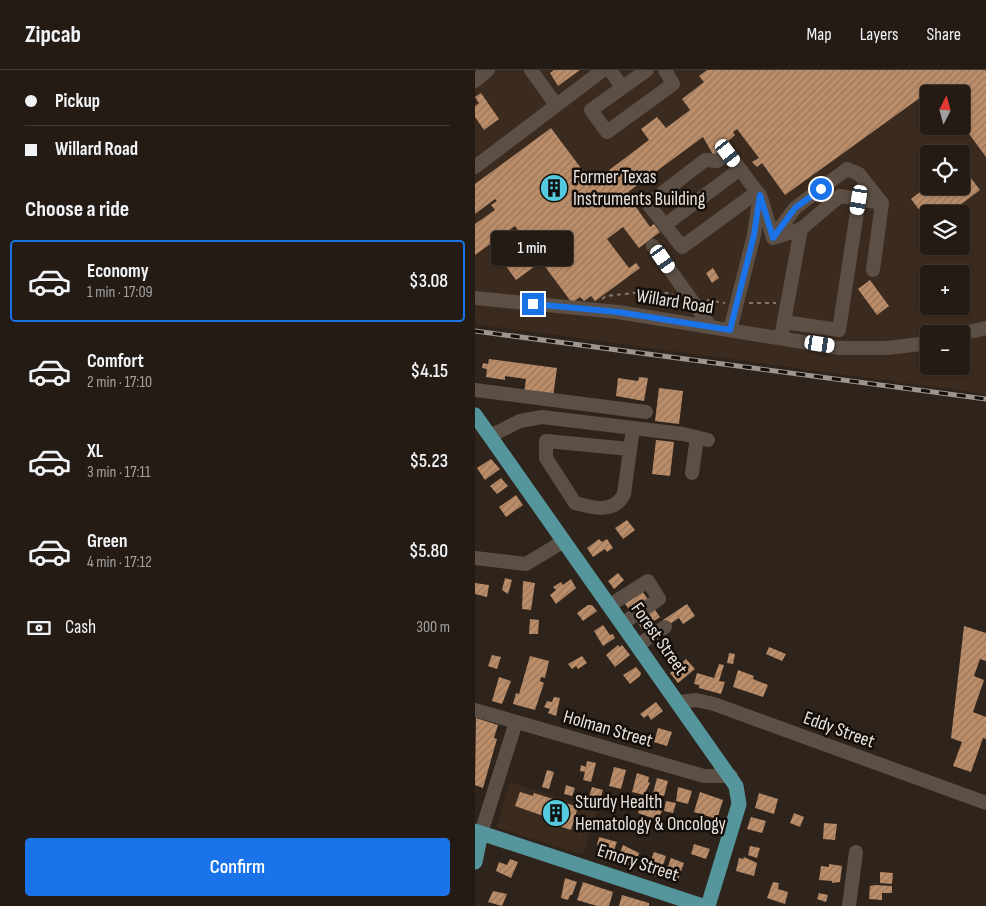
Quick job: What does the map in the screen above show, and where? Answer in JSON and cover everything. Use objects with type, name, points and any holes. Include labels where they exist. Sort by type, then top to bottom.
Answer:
[{"type":"main road","name":"Forest Street","points":[[475,415],[731,776],[739,792],[739,804],[708,906]]},
{"type":"main road","points":[[475,862],[478,832]]},
{"type":"main road","name":"Emory Street","points":[[478,832],[703,906]]},
{"type":"street","points":[[475,82],[488,70]]},
{"type":"street","points":[[531,70],[556,105]]},
{"type":"street","points":[[475,167],[603,70]]},
{"type":"street","points":[[611,70],[621,87]]},
{"type":"street","points":[[647,70],[591,110],[607,132],[673,84],[665,70]]},
{"type":"street","points":[[758,194],[683,248],[648,204],[705,160],[717,161],[728,153],[758,194],[773,238]]},
{"type":"street","points":[[665,225],[740,169]]},
{"type":"street","points":[[773,238],[795,208],[847,170],[859,174],[883,203],[873,270]]},
{"type":"street","points":[[730,330],[754,235],[758,194]]},
{"type":"street","points":[[773,238],[801,229],[840,196],[883,203]]},
{"type":"street","points":[[784,322],[839,330],[859,200]]},
{"type":"street","points":[[781,338],[801,229]]},
{"type":"street","points":[[653,246],[710,326]]},
{"type":"street","name":"Willard Road","points":[[475,298],[587,308],[710,326],[839,348],[887,348],[920,344]]},
{"type":"street","points":[[970,332],[986,328]]},
{"type":"street","points":[[475,390],[646,412]]},
{"type":"street","points":[[490,436],[520,421],[542,417],[702,438],[692,473]]},
{"type":"street","points":[[630,449],[546,441],[546,458],[575,503],[593,508],[613,507],[619,503],[624,494],[633,428]]},
{"type":"street","points":[[475,558],[526,564],[564,541]]},
{"type":"street","points":[[610,605],[648,581],[659,599],[623,623]]},
{"type":"street","points":[[638,645],[665,627]]},
{"type":"street","name":"Eddy Street","points":[[679,702],[695,700],[714,704],[986,803]]},
{"type":"street","name":"Holman Street","points":[[475,710],[704,776],[731,776]]},
{"type":"street","points":[[478,832],[516,722]]},
{"type":"street","points":[[849,906],[856,852]]},
{"type":"path","points":[[599,301],[606,296],[652,291],[667,292],[680,296]]},
{"type":"path","points":[[700,299],[727,304]]},
{"type":"path","points":[[749,302],[777,302]]},
{"type":"shaded area","points":[[475,70],[986,70],[986,394],[475,324]]},
{"type":"shaded area","points":[[510,782],[597,810],[583,855],[496,827]]},
{"type":"building","points":[[554,70],[580,70],[558,86],[550,73]]},
{"type":"building","name":"Former Texas Instruments Building","points":[[707,70],[986,70],[986,157],[970,135],[970,85],[920,85],[920,98],[785,195],[762,163],[757,167],[752,162],[759,158],[737,129],[733,132],[735,135],[726,143],[724,141],[721,143],[726,150],[715,158],[703,137],[628,192],[638,205],[636,207],[650,227],[654,224],[660,232],[639,248],[623,227],[607,239],[629,268],[636,263],[640,268],[595,301],[591,296],[584,301],[580,297],[572,303],[515,226],[475,255],[475,224],[495,210],[491,205],[497,201],[495,199],[475,214],[475,184],[551,128],[592,183],[649,140],[641,129],[657,117],[666,128],[690,110],[682,99],[704,82],[699,76]]},
{"type":"building","points":[[481,93],[499,119],[484,130],[475,117],[475,106],[479,103],[475,97]]},
{"type":"building","points":[[970,177],[980,190],[960,205],[920,205],[920,211],[911,199],[920,192],[920,195],[970,195]]},
{"type":"building","points":[[524,246],[538,264],[516,280],[503,262]]},
{"type":"building","points":[[713,268],[719,278],[712,283],[706,273]]},
{"type":"building","points":[[870,280],[889,306],[877,315],[858,289]]},
{"type":"building","points":[[489,359],[557,368],[553,397],[524,393],[526,379],[505,376],[505,380],[486,377],[487,369],[482,368],[483,363],[488,364]]},
{"type":"building","points":[[639,377],[648,378],[644,401],[616,396],[618,378],[638,381]]},
{"type":"building","points":[[659,388],[683,391],[679,424],[655,421]]},
{"type":"building","points":[[656,440],[674,442],[670,476],[652,474]]},
{"type":"building","points":[[491,459],[500,469],[485,480],[477,468]]},
{"type":"building","points":[[501,478],[508,486],[497,494],[490,486]]},
{"type":"building","points":[[516,495],[523,505],[506,517],[499,507]]},
{"type":"building","points":[[627,520],[635,530],[623,539],[615,528]]},
{"type":"building","points":[[599,539],[602,542],[607,539],[613,548],[607,552],[605,549],[593,557],[587,548]]},
{"type":"building","points":[[618,573],[624,580],[614,589],[608,581]]},
{"type":"building","points":[[505,578],[512,580],[508,594],[502,590]]},
{"type":"building","points":[[571,579],[576,588],[556,604],[550,595],[556,590],[553,587],[561,582],[563,585]]},
{"type":"building","points":[[523,581],[535,583],[531,610],[522,609]]},
{"type":"building","points":[[475,583],[489,585],[487,597],[475,594]]},
{"type":"building","points":[[642,591],[650,602],[633,614],[625,604]]},
{"type":"building","points":[[687,604],[695,616],[683,624],[679,618],[667,626],[663,620]]},
{"type":"building","points":[[588,605],[592,605],[597,611],[583,621],[577,613]]},
{"type":"building","points":[[653,607],[660,617],[642,629],[635,619]]},
{"type":"building","points":[[530,619],[539,620],[538,634],[529,634]]},
{"type":"building","points":[[603,625],[610,635],[613,634],[615,638],[603,646],[594,631]]},
{"type":"building","points":[[964,626],[986,633],[986,661],[980,659],[974,676],[984,680],[973,712],[986,717],[986,739],[983,738],[971,772],[953,766],[962,742],[951,738]]},
{"type":"building","points":[[618,645],[620,647],[622,645],[630,655],[615,667],[606,655]]},
{"type":"building","points":[[769,647],[786,654],[782,661],[766,654]]},
{"type":"building","points":[[729,653],[735,654],[733,664],[727,663]]},
{"type":"building","points":[[492,655],[501,657],[497,669],[488,666]]},
{"type":"building","points":[[530,656],[549,661],[545,678],[541,677],[540,681],[544,683],[535,710],[513,704],[516,693],[519,694]]},
{"type":"building","points":[[582,656],[587,663],[578,669],[576,666],[572,669],[568,664]]},
{"type":"building","points":[[686,659],[695,669],[678,683],[670,673]]},
{"type":"building","points":[[719,664],[724,665],[719,681],[725,682],[721,694],[699,688],[699,685],[694,684],[697,673],[714,678]]},
{"type":"building","points":[[636,667],[641,673],[640,676],[630,684],[623,675]]},
{"type":"building","points":[[738,670],[754,676],[753,679],[768,685],[763,697],[733,687]]},
{"type":"building","points":[[499,677],[511,681],[502,704],[492,701]]},
{"type":"building","points":[[554,697],[560,698],[556,716],[548,713],[550,709],[544,707],[547,701],[552,702]]},
{"type":"building","points":[[656,702],[663,711],[651,720],[648,715],[644,718],[640,714]]},
{"type":"building","points":[[476,718],[498,725],[494,738],[497,739],[483,788],[475,785]]},
{"type":"building","points":[[658,728],[672,732],[667,746],[654,742]]},
{"type":"building","points":[[587,761],[596,763],[591,782],[583,780],[585,772],[580,771],[581,765],[586,767]]},
{"type":"building","points":[[614,767],[626,770],[621,789],[609,786]]},
{"type":"building","points":[[547,770],[554,772],[549,789],[542,787]]},
{"type":"building","points":[[637,773],[649,777],[648,782],[650,783],[644,795],[632,792]]},
{"type":"building","points":[[657,778],[668,781],[664,796],[653,793]]},
{"type":"building","points":[[566,785],[575,788],[572,796],[564,794]]},
{"type":"building","points":[[592,787],[603,790],[598,806],[587,803]]},
{"type":"building","points":[[678,787],[692,791],[688,804],[676,801]]},
{"type":"building","name":"Sturdy Health Hematology & Oncology","points":[[520,792],[533,796],[534,793],[578,807],[571,830],[550,823],[552,819],[515,806]]},
{"type":"building","points":[[700,792],[723,800],[717,819],[694,812]]},
{"type":"building","points":[[759,793],[778,799],[774,814],[755,808]]},
{"type":"building","points":[[666,801],[676,803],[673,813],[664,811]]},
{"type":"building","points":[[641,804],[662,811],[658,820],[638,813]]},
{"type":"building","points":[[794,813],[804,817],[800,827],[790,823]]},
{"type":"building","points":[[669,817],[684,823],[682,832],[666,827]]},
{"type":"building","points":[[751,817],[766,821],[762,833],[747,829]]},
{"type":"building","points":[[824,823],[837,824],[835,840],[823,839]]},
{"type":"building","points":[[599,837],[617,842],[611,858],[601,854],[603,847],[597,845]]},
{"type":"building","points":[[694,844],[710,849],[706,859],[691,854]]},
{"type":"building","points":[[623,845],[639,853],[637,860],[632,858],[629,865],[617,861]]},
{"type":"building","points":[[750,846],[760,848],[757,858],[748,855]]},
{"type":"building","points":[[654,852],[666,856],[659,877],[646,873]]},
{"type":"building","points":[[744,857],[757,863],[754,876],[736,871],[739,858],[743,859]]},
{"type":"building","points":[[671,858],[684,863],[678,880],[665,875]]},
{"type":"building","points":[[510,859],[518,862],[511,878],[496,871],[499,862],[507,865]]},
{"type":"building","points":[[829,864],[842,866],[840,882],[832,883],[832,881],[819,880],[821,866],[829,867]]},
{"type":"building","points":[[880,872],[893,873],[892,884],[880,883]]},
{"type":"building","points":[[565,878],[577,882],[568,900],[561,898]]},
{"type":"building","points":[[583,882],[613,892],[609,906],[597,906],[577,900]]},
{"type":"building","points":[[773,882],[779,883],[778,889],[788,892],[785,904],[767,898]]},
{"type":"building","points":[[870,886],[892,886],[892,893],[882,893],[882,900],[869,899]]},
{"type":"building","points":[[493,891],[507,894],[502,906],[488,902]]},
{"type":"building","points":[[819,893],[828,895],[826,902],[817,899]]},
{"type":"building","points":[[622,895],[649,903],[649,906],[619,906]]},
{"type":"railway","points":[[475,331],[986,399]]},
{"type":"place","name":"Former Texas Instruments Building","points":[[554,188]]},
{"type":"place","name":"Sturdy Health Hematology & Oncology","points":[[556,813]]},
{"type":"route","points":[[533,304],[618,312],[730,330],[754,235],[760,195],[773,238],[795,208],[821,189]]}]
